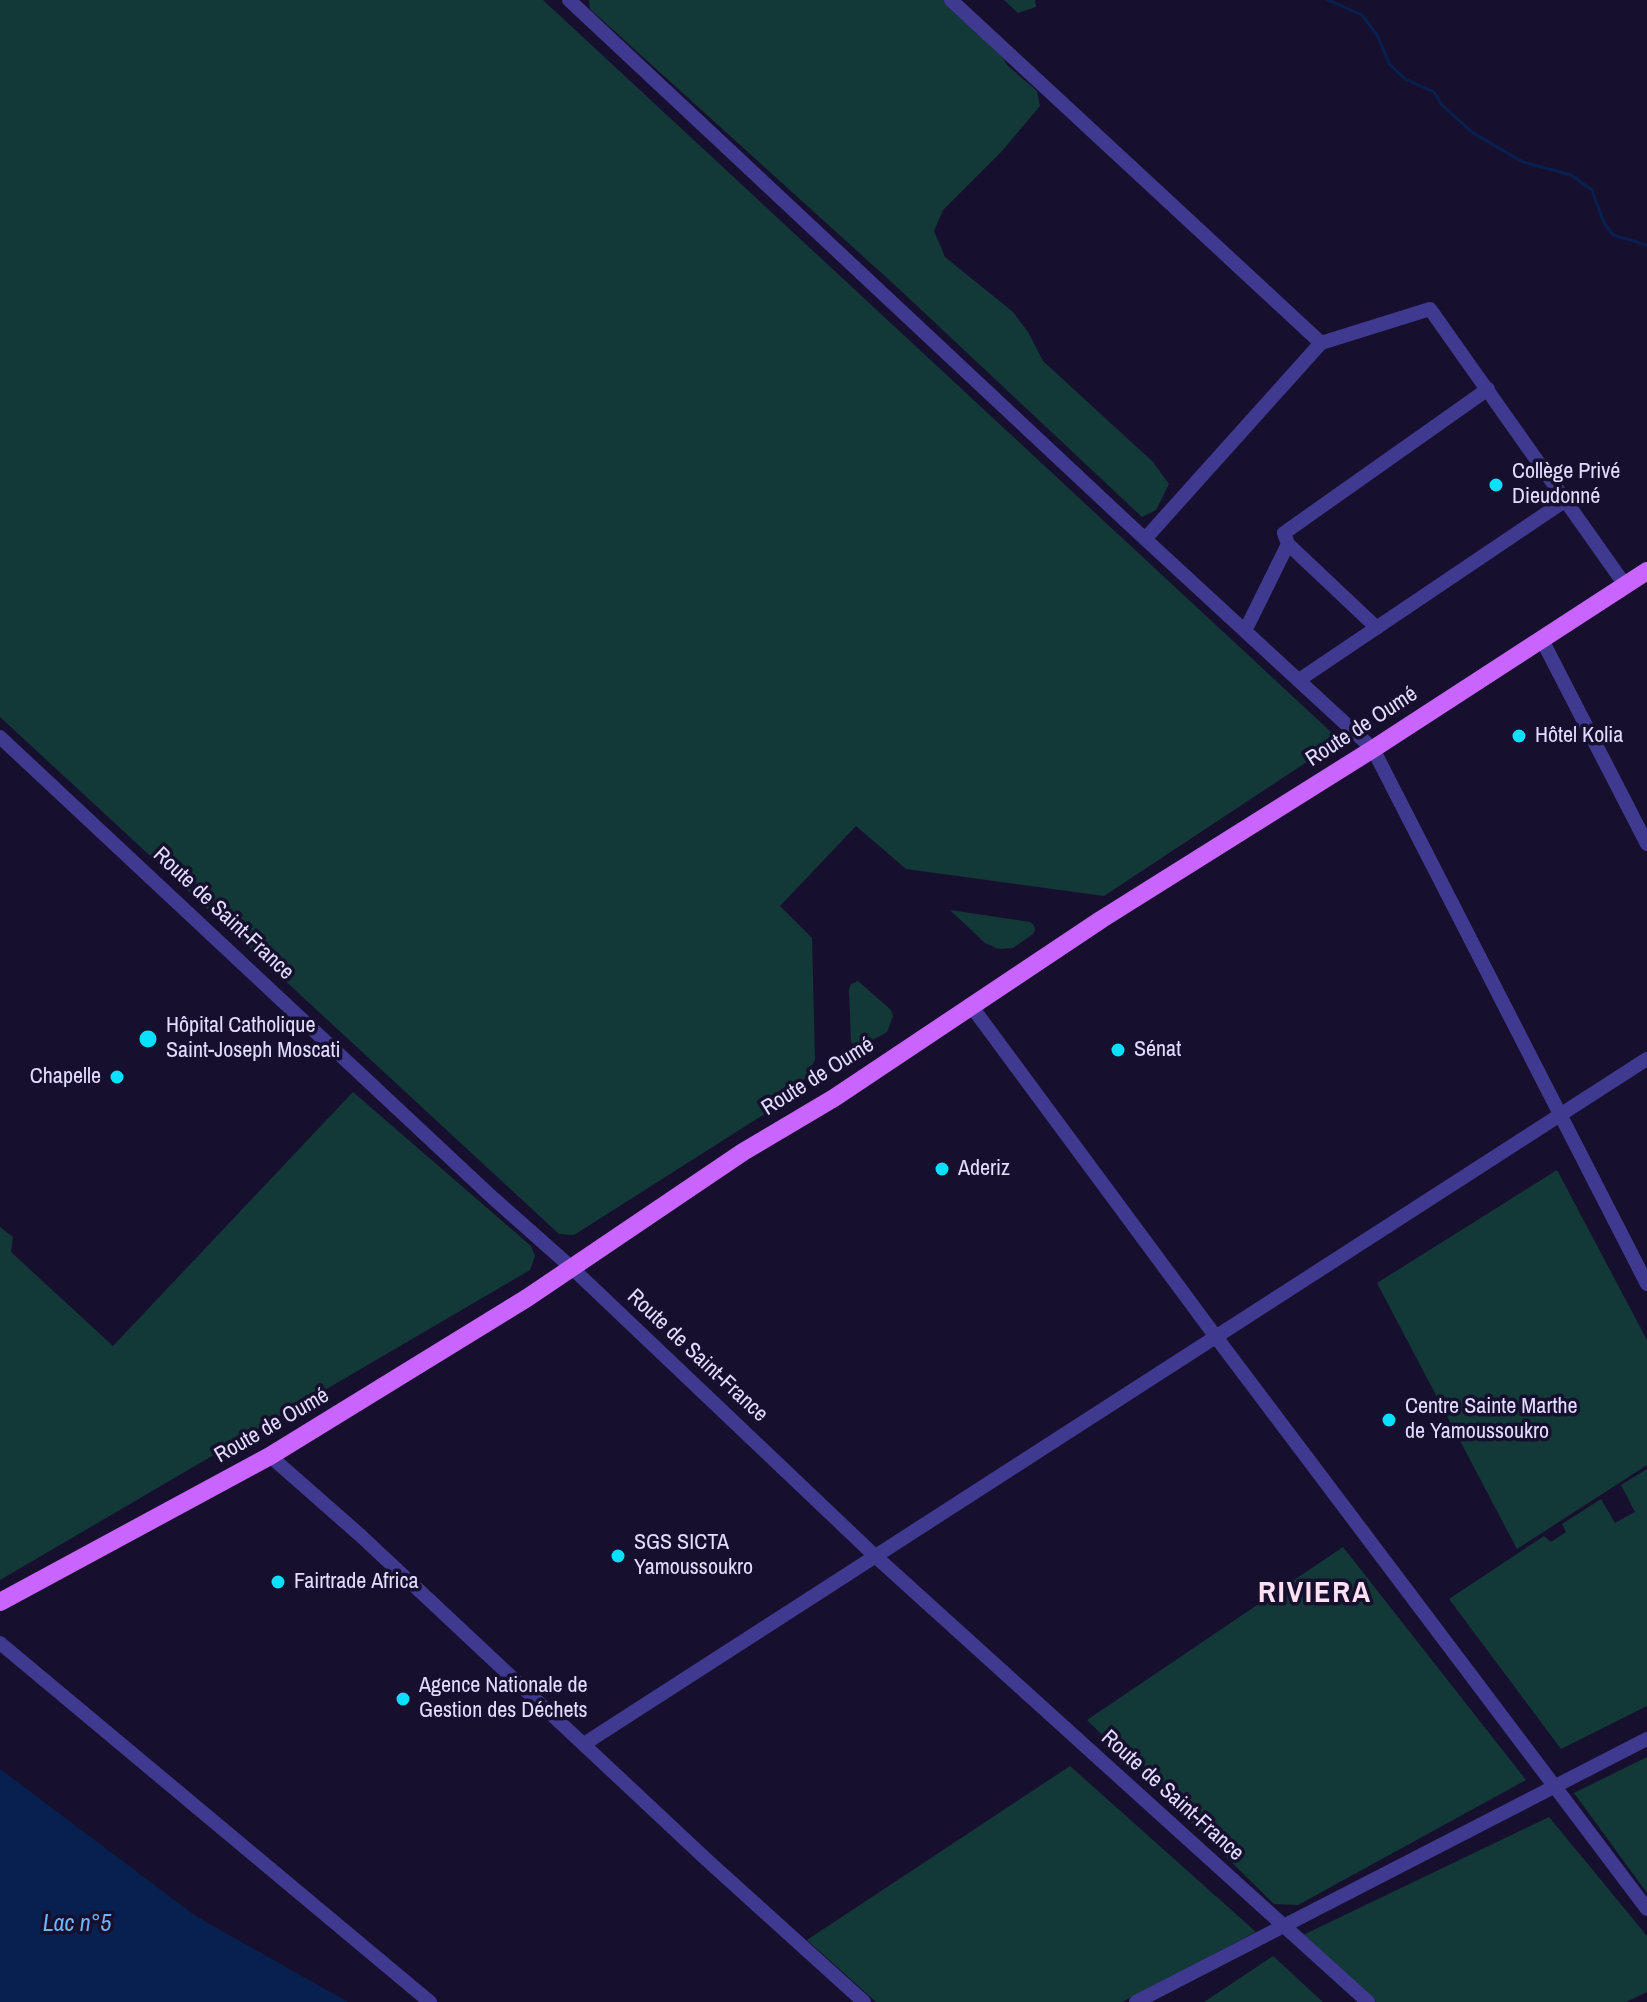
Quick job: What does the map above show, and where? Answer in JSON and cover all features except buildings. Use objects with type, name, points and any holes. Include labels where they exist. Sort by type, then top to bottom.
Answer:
[{"type":"main road","name":"Route de Oumé","points":[[0,1602],[270,1456],[572,1268],[743,1152],[834,1098],[1102,919],[1373,749],[1647,571]]},
{"type":"street","points":[[569,0],[1373,749],[1647,1284]]},
{"type":"street","points":[[951,0],[1321,343]]},
{"type":"street","points":[[1145,539],[1321,343],[1430,309],[1625,585]]},
{"type":"street","points":[[1377,628],[1288,544],[1284,533],[1488,389]]},
{"type":"street","points":[[1299,680],[1566,500]]},
{"type":"street","points":[[1245,631],[1288,544]]},
{"type":"street","points":[[1541,638],[1647,844]]},
{"type":"street","name":"Route de Saint-France","points":[[0,737],[493,1198],[572,1268],[874,1555],[1368,2002]]},
{"type":"street","points":[[972,1007],[1647,1909]]},
{"type":"street","points":[[584,1744],[1647,1059]]},
{"type":"street","points":[[270,1456],[361,1536],[864,2002]]},
{"type":"street","points":[[0,1643],[430,2002]]},
{"type":"street","points":[[1136,2002],[1647,1739]]},
{"type":"green space","points":[[0,0],[543,0],[1331,732],[1331,746],[1104,896],[906,869],[856,826],[780,906],[812,938],[815,1060],[796,1094],[574,1235],[559,1234],[0,717]]},
{"type":"green space","points":[[589,0],[960,0],[983,22],[1007,65],[1037,91],[1040,106],[1002,151],[943,210],[934,231],[945,257],[1013,312],[1043,361],[1153,462],[1169,484],[1156,510],[1142,517],[898,288],[590,9]]},
{"type":"green space","points":[[1004,0],[1035,0],[1036,7],[1018,13]]},
{"type":"green space","points":[[950,910],[1030,922],[1035,930],[1013,948],[998,949],[985,943]]},
{"type":"green space","points":[[858,981],[891,1010],[893,1016],[887,1032],[858,1048],[851,1042],[849,990],[851,984]]},
{"type":"green space","points":[[353,1092],[531,1246],[535,1256],[530,1270],[0,1580],[0,1227],[13,1237],[11,1252],[113,1346]]},
{"type":"green space","points":[[1557,1170],[1647,1340],[1647,1465],[1517,1549],[1377,1283]]},
{"type":"green space","points":[[1647,1469],[1647,1706],[1561,1749],[1449,1599],[1544,1536],[1551,1542],[1566,1532],[1562,1524],[1601,1499],[1615,1523],[1635,1512],[1621,1485]]},
{"type":"green space","points":[[1343,1547],[1526,1780],[1298,1905],[1274,1904],[1087,1720]]},
{"type":"green space","points":[[1647,1757],[1647,1893],[1574,1793]]},
{"type":"green space","points":[[1070,1766],[1256,1932],[1122,2002],[876,2002],[807,1940]]},
{"type":"green space","points":[[1549,1817],[1647,1936],[1647,1992],[1626,2002],[1376,2002],[1303,1935]]},
{"type":"green space","points":[[1273,1956],[1323,2002],[1204,2002]]},
{"type":"water","name":"Lac n°5","points":[[0,1769],[197,1917],[348,2002],[0,2002]]},
{"type":"waterway","points":[[1328,0],[1362,15],[1377,35],[1390,65],[1405,79],[1434,92],[1442,105],[1473,133],[1523,162],[1571,175],[1592,190],[1604,223],[1613,235],[1647,245]]},
{"type":"place","name":"Collège Privé Dieudonné","points":[[1496,485]]},
{"type":"place","name":"Hôtel Kolia","points":[[1519,736]]},
{"type":"place","name":"Hôpital Catholique Saint-Joseph Moscati","points":[[148,1039]]},
{"type":"place","name":"Sénat","points":[[1118,1050]]},
{"type":"place","name":"Chapelle","points":[[117,1077]]},
{"type":"place","name":"Aderiz","points":[[942,1169]]},
{"type":"place","name":"Centre Sainte Marthe de Yamoussoukro","points":[[1389,1420]]},
{"type":"place","name":"SGS SICTA Yamoussoukro","points":[[618,1556]]},
{"type":"place","name":"Fairtrade Africa","points":[[278,1582]]},
{"type":"place","name":"Agence Nationale de Gestion des Déchets","points":[[403,1699]]},
{"type":"district","name":"RIVIERA","points":[[1315,1594]]}]
